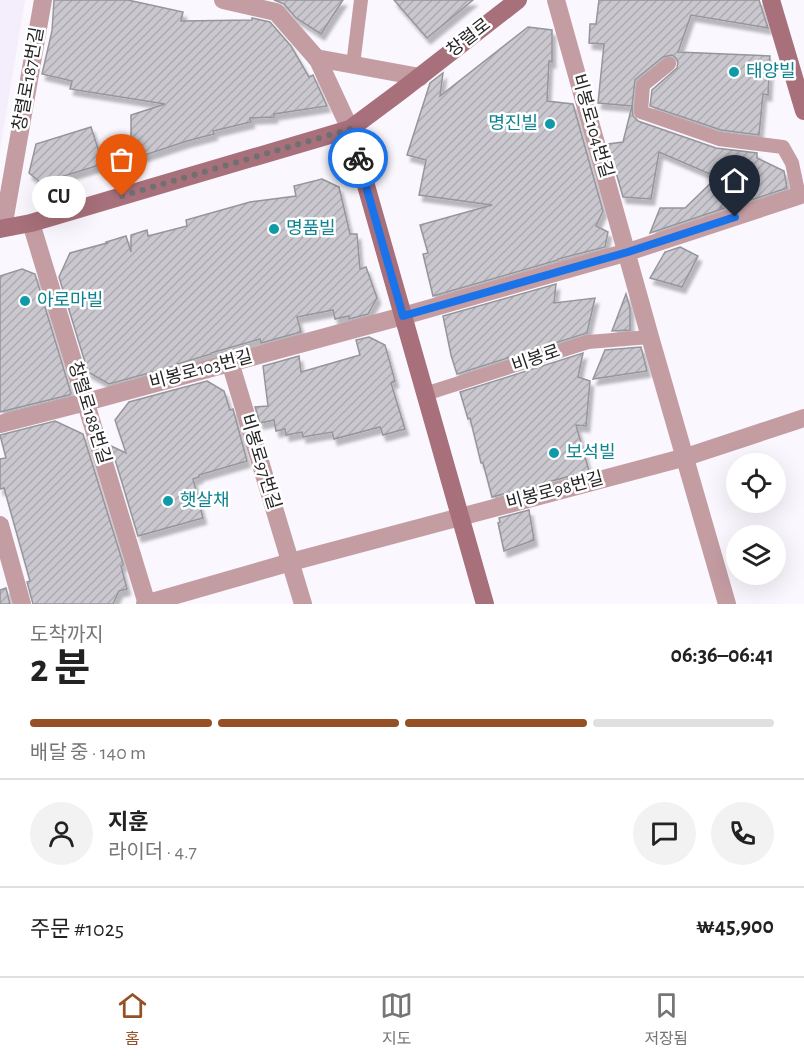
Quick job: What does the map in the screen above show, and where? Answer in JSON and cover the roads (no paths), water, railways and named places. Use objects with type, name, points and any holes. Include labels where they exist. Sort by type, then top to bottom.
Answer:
[{"type":"street","name":"창렬로187번길","points":[[1,228],[43,0]]},
{"type":"street","points":[[223,0],[276,12],[316,58],[350,129],[484,604]]},
{"type":"street","name":"창렬로","points":[[1,228],[31,223],[350,129],[518,0]]},
{"type":"street","name":"비봉로104번길","points":[[556,0],[628,252]]},
{"type":"street","points":[[771,0],[804,111]]},
{"type":"street","points":[[316,58],[420,77]]},
{"type":"street","points":[[403,316],[628,252],[801,195]]},
{"type":"street","name":"창렬로188번길","points":[[31,223],[146,604]]},
{"type":"street","points":[[628,252],[650,337],[728,604]]},
{"type":"street","name":"비봉로103번길","points":[[0,424],[403,316]]},
{"type":"street","name":"비봉로97번길","points":[[230,362],[303,604]]},
{"type":"street","name":"비봉로98번길","points":[[459,516],[686,457],[804,417]]},
{"type":"street","points":[[146,604],[459,516]]},
{"type":"street","points":[[0,525],[22,604]]},
{"type":"lane","points":[[353,65],[361,0]]},
{"type":"lane","points":[[669,64],[643,85],[641,112],[719,139],[783,147],[792,163],[801,195]]},
{"type":"lane","name":"비봉로","points":[[425,394],[588,342],[650,337]]},
{"type":"place","name":"태양빌","points":[[734,72]]},
{"type":"place","name":"명진빌","points":[[550,124]]},
{"type":"place","name":"CU","points":[[122,196]]},
{"type":"place","name":"명품빌","points":[[274,229]]},
{"type":"place","name":"아로마빌","points":[[25,301]]},
{"type":"place","name":"보석빌","points":[[554,453]]},
{"type":"place","name":"햇살채","points":[[168,501]]}]
